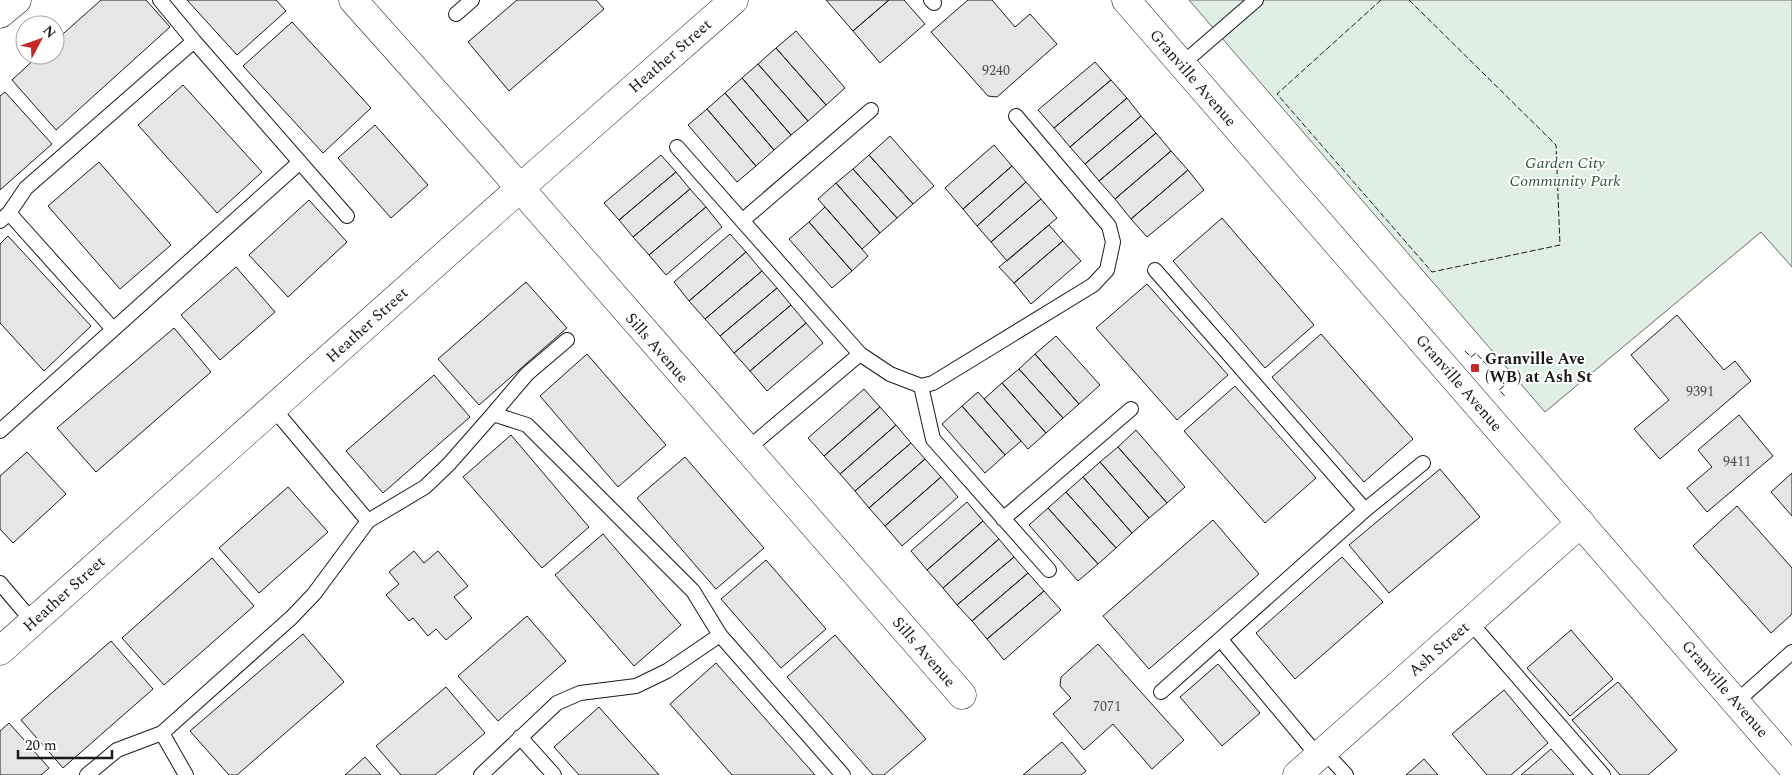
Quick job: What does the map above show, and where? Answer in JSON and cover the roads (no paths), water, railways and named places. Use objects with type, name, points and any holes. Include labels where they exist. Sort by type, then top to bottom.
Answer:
[{"type":"street","points":[[0,14],[17,0]]},
{"type":"street","name":"Sills Avenue","points":[[352,0],[520,189],[962,696]]},
{"type":"street","name":"Heather Street","points":[[0,651],[734,0]]},
{"type":"street","name":"Granville Avenue","points":[[1126,0],[1792,766]]},
{"type":"street","name":"Ash Street","points":[[1297,775],[1581,523]]},
{"type":"lane","points":[[160,0],[194,42],[347,216]]},
{"type":"lane","points":[[456,14],[472,0]]},
{"type":"lane","points":[[1182,64],[1256,0]]},
{"type":"lane","points":[[113,330],[4,217],[26,188],[194,42]]},
{"type":"lane","points":[[743,220],[871,110]]},
{"type":"lane","points":[[677,147],[860,354],[890,374],[921,386],[933,383],[1093,285],[1107,270],[1113,242],[1109,226],[1016,116]]},
{"type":"lane","points":[[0,431],[300,162]]},
{"type":"lane","points":[[1155,270],[1365,510]]},
{"type":"lane","points":[[87,775],[117,750],[162,734],[291,618],[314,594],[368,521],[425,487],[449,464],[527,374],[567,340]]},
{"type":"lane","points":[[746,450],[860,354]]},
{"type":"lane","points":[[921,386],[933,439],[1049,570]]},
{"type":"lane","points":[[273,408],[368,521]]},
{"type":"lane","points":[[1003,519],[1131,409]]},
{"type":"lane","points":[[493,414],[527,425],[693,591],[720,635],[844,775]]},
{"type":"lane","points":[[1161,692],[1365,510],[1423,463]]},
{"type":"lane","points":[[0,583],[34,622]]},
{"type":"lane","points":[[1470,622],[1604,775]]},
{"type":"lane","points":[[481,775],[556,703],[580,693],[636,686],[667,671],[720,635]]},
{"type":"lane","points":[[1221,640],[1321,753],[1346,775]]},
{"type":"lane","points":[[1736,702],[1792,652]]},
{"type":"lane","points":[[162,734],[186,775]]},
{"type":"lane","points":[[520,737],[554,775]]},
{"type":"place","name":"Granville Ave (WB) at Ash St","points":[[1475,368]]},
{"type":"park label","name":"Garden City Community Park","points":[[1565,172]]}]
